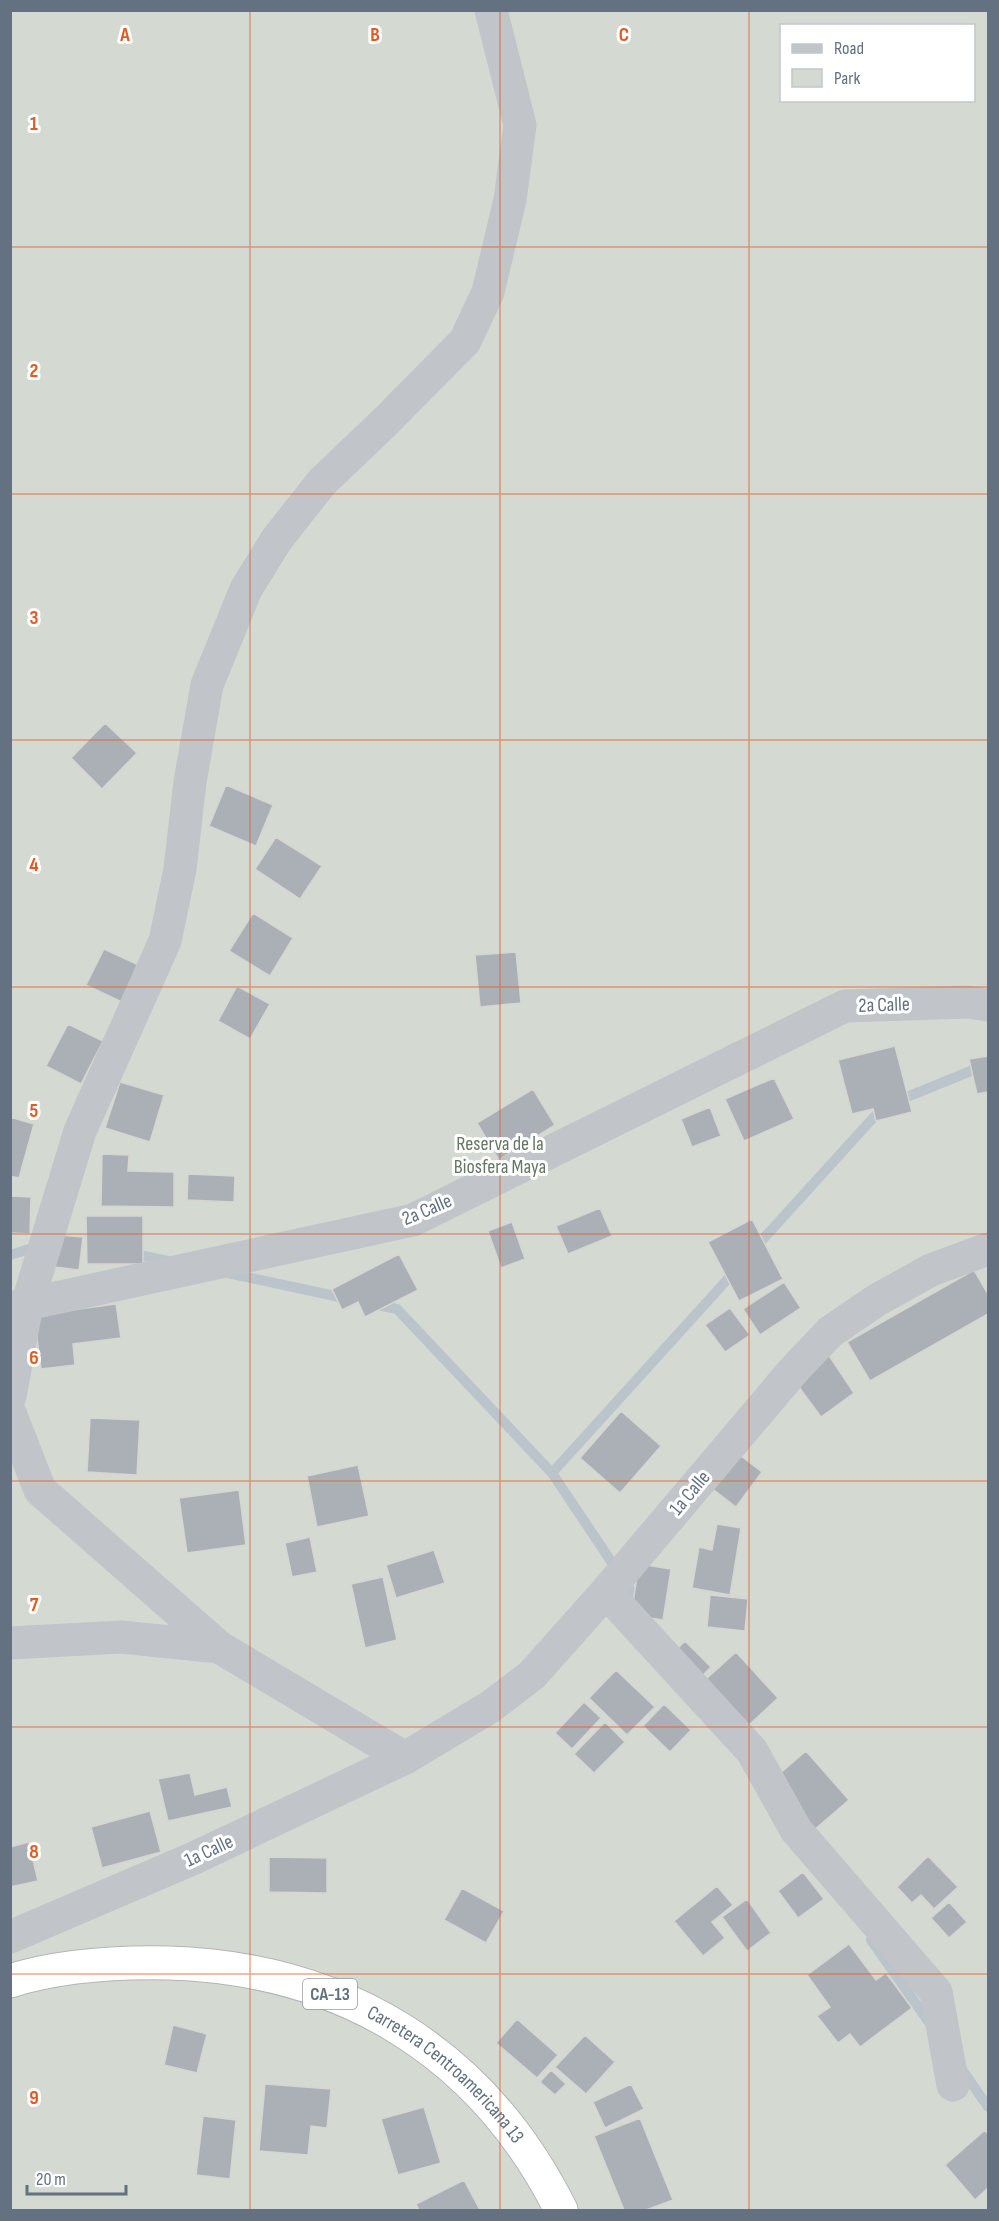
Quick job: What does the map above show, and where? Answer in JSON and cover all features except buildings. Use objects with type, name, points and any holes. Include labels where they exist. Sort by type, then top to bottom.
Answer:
[{"type":"highway","name":"Carretera Centroamericana 13","points":[[10,1981],[74,1966],[138,1962],[210,1964],[278,1976],[345,1999],[411,2034],[469,2081],[515,2137],[552,2192],[561,2211]]},
{"type":"street","points":[[10,1396],[19,1307],[80,1131],[165,941],[180,869],[190,782],[207,685],[246,589],[278,539],[322,482],[465,341],[488,292],[510,200],[520,124],[490,10]]},
{"type":"street","name":"2a Calle","points":[[19,1307],[413,1220],[845,1006],[967,1002],[988,1005]]},
{"type":"street","name":"1a Calle","points":[[10,1937],[192,1859],[405,1758],[490,1707],[532,1675],[606,1592],[793,1371],[830,1332],[877,1300],[931,1270],[988,1249]]},
{"type":"street","points":[[10,1413],[40,1490],[219,1647],[405,1758]]},
{"type":"street","points":[[606,1592],[752,1751],[796,1830],[936,1992],[953,2085]]},
{"type":"street","points":[[10,1643],[121,1637],[219,1647]]},
{"type":"green space","name":"Reserva de la Biosfera Maya","points":[[11,11],[988,11],[988,2210],[11,2210]]},
{"type":"waterway","points":[[897,1101],[988,1064]]},
{"type":"waterway","points":[[754,1249],[883,1107]]},
{"type":"waterway","points":[[10,1255],[39,1246]]},
{"type":"waterway","points":[[129,1253],[173,1262]]},
{"type":"waterway","points":[[552,1473],[736,1270]]},
{"type":"waterway","points":[[223,1272],[349,1299]]},
{"type":"waterway","points":[[373,1304],[397,1309],[552,1473],[641,1606]]},
{"type":"waterway","points":[[871,1940],[931,2025]]},
{"type":"waterway","points":[[961,2068],[988,2107]]}]
